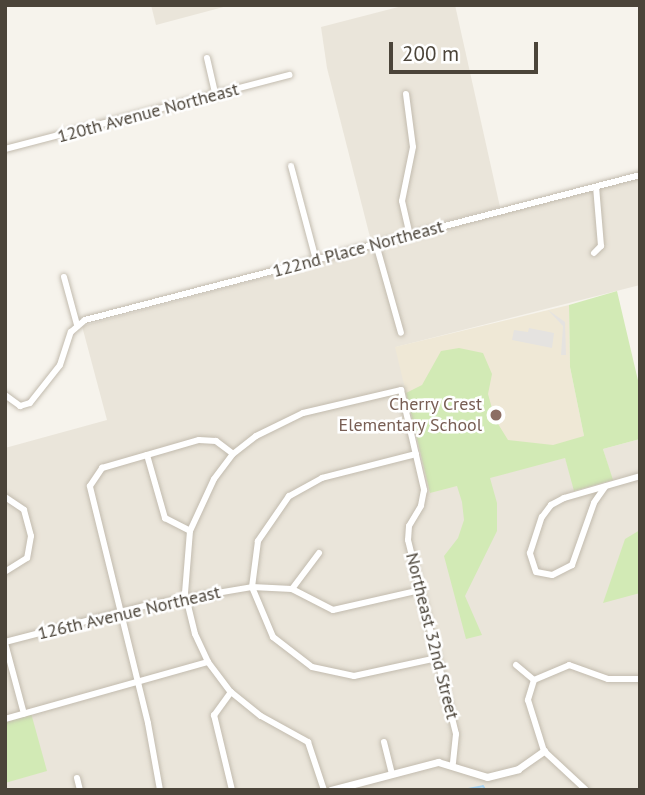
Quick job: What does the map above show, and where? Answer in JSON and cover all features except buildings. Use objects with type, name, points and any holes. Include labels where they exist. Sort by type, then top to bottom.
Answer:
[{"type":"street","points":[[207,58],[215,94]]},
{"type":"street","name":"120th Avenue Northeast","points":[[5,149],[290,75]]},
{"type":"street","points":[[406,94],[414,130],[402,201],[410,236]]},
{"type":"street","points":[[291,166],[316,260]]},
{"type":"street","name":"122nd Place Northeast","points":[[77,325],[640,175]]},
{"type":"street","points":[[594,253],[601,246],[596,187]]},
{"type":"street","points":[[376,244],[401,333]]},
{"type":"street","points":[[5,396],[20,406],[30,403],[60,365],[77,325],[64,277]]},
{"type":"street","name":"Northeast 32nd Street","points":[[233,454],[290,418],[401,390],[424,498],[411,519],[408,540],[456,734],[453,763]]},
{"type":"street","points":[[160,790],[138,683],[90,501],[92,479],[102,468],[208,439],[225,444],[233,454],[209,487],[190,531],[186,597],[208,662],[231,692],[261,716],[302,737],[315,753],[324,790]]},
{"type":"street","points":[[416,454],[321,478],[281,504],[258,541],[252,587],[273,637],[297,659],[332,674],[369,674],[437,658]]},
{"type":"street","points":[[147,455],[165,518],[190,531]]},
{"type":"street","points":[[605,487],[594,503],[572,565],[552,575],[536,572],[530,553],[542,517],[559,500],[640,476]]},
{"type":"street","points":[[583,492],[594,503]]},
{"type":"street","points":[[5,572],[27,558],[32,536],[27,517],[8,498]]},
{"type":"street","points":[[319,553],[292,589],[333,610],[420,590]]},
{"type":"street","name":"126th Avenue Northeast","points":[[5,642],[186,597],[252,587],[292,589]]},
{"type":"street","points":[[5,642],[24,714]]},
{"type":"street","points":[[5,719],[208,662]]},
{"type":"street","points":[[534,680],[569,665],[608,679],[640,679]]},
{"type":"street","points":[[516,666],[534,680]]},
{"type":"street","points":[[534,680],[528,701],[544,751],[586,790]]},
{"type":"street","points":[[231,692],[214,715],[232,790]]},
{"type":"street","points":[[384,742],[392,774]]},
{"type":"street","points":[[331,790],[438,762],[453,763],[472,775],[487,777],[518,769],[544,751]]},
{"type":"street","points":[[77,778],[80,790]]},
{"type":"shaded area","points":[[151,5],[231,5],[156,25]]},
{"type":"shaded area","points":[[406,5],[455,5],[500,207],[371,241],[327,68],[321,27]]},
{"type":"shaded area","points":[[640,178],[640,285],[396,347],[565,457],[575,491],[612,480],[603,449],[640,439],[640,790],[5,790],[5,448],[107,420],[82,326]]},
{"type":"shaded area","name":"Cherry Crest Elementary School","points":[[569,305],[570,367],[584,436],[576,455],[430,493],[395,347]]},
{"type":"shaded area","points":[[548,310],[565,322],[566,355],[561,355],[563,326]]},
{"type":"shaded area","points":[[529,328],[554,333],[552,348],[512,340],[514,330],[528,332]]},
{"type":"green space","points":[[617,291],[640,389],[640,439],[603,449],[613,480],[574,491],[565,458],[490,478],[497,503],[497,531],[465,596],[482,635],[466,639],[444,556],[458,538],[464,520],[462,502],[457,486],[430,493],[406,393],[422,385],[441,351],[459,348],[483,353],[492,374],[488,394],[495,419],[508,440],[553,445],[584,436],[570,367],[569,305]]},
{"type":"green space","points":[[640,530],[640,593],[603,603],[625,539]]},
{"type":"green space","points":[[31,713],[47,771],[5,783],[5,720]]},
{"type":"waterway","points":[[463,790],[483,786],[485,790]]},
{"type":"place","name":"Cherry Crest Elementary School","points":[[496,415]]}]
